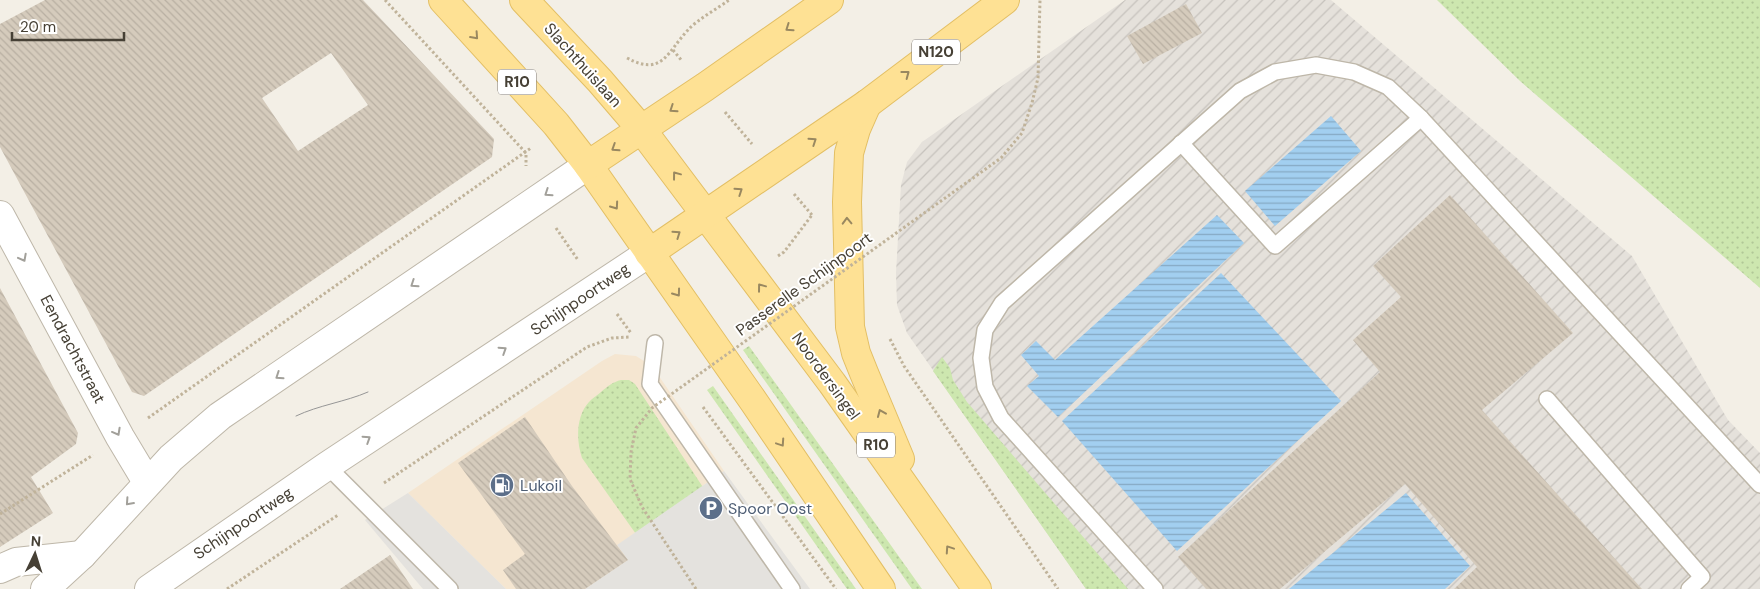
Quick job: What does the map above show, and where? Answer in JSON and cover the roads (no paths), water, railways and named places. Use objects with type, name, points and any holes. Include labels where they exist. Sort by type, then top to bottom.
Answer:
[{"type":"main road","name":"R10","points":[[442,0],[556,124],[588,165],[754,402],[881,589]]},
{"type":"main road","name":"Slachthuislaan","points":[[524,0],[600,81],[642,130]]},
{"type":"main road","points":[[588,165],[705,87],[829,0]]},
{"type":"main road","name":"Schijnpoortweg","points":[[649,253],[867,104],[1005,0]]},
{"type":"main road","points":[[867,104],[856,129],[849,153],[847,202],[850,327],[856,353],[864,374],[920,506]]},
{"type":"main road","name":"R10","points":[[642,130],[706,214]]},
{"type":"main road","name":"Noordersingel","points":[[706,214],[832,382],[977,589]]},
{"type":"street","points":[[45,589],[82,556],[147,482],[171,458],[220,416],[588,165]]},
{"type":"street","name":"Eendrachtstraat","points":[[0,215],[120,437],[147,482]]},
{"type":"street","name":"Schijnpoortweg","points":[[149,589],[327,466],[649,253]]},
{"type":"street","points":[[0,569],[16,562],[82,556]]},
{"type":"lane","points":[[1155,589],[1001,418],[985,387],[981,358],[985,330],[1002,302],[1240,91],[1275,72],[1316,65],[1354,72],[1388,87],[1421,118],[1760,485]]},
{"type":"lane","points":[[1181,143],[1275,246],[1421,118]]},
{"type":"lane","points":[[655,342],[650,384],[792,589]]},
{"type":"lane","points":[[1547,399],[1702,578],[1689,589]]},
{"type":"lane","points":[[327,466],[450,589]]},
{"type":"water","points":[[1331,116],[1361,151],[1275,226],[1245,191]]},
{"type":"water","points":[[1217,215],[1244,243],[1058,417],[1027,386],[1039,376],[1021,355],[1036,341],[1055,360]]},
{"type":"water","points":[[1221,273],[1341,401],[1177,551],[1062,421]]},
{"type":"water","points":[[1406,493],[1470,566],[1445,589],[1289,589]]},
{"type":"tram line","points":[[296,416],[368,392]]},
{"type":"place","name":"Lukoil","points":[[502,485]]},
{"type":"place","name":"Spoor Oost","points":[[711,508]]}]
